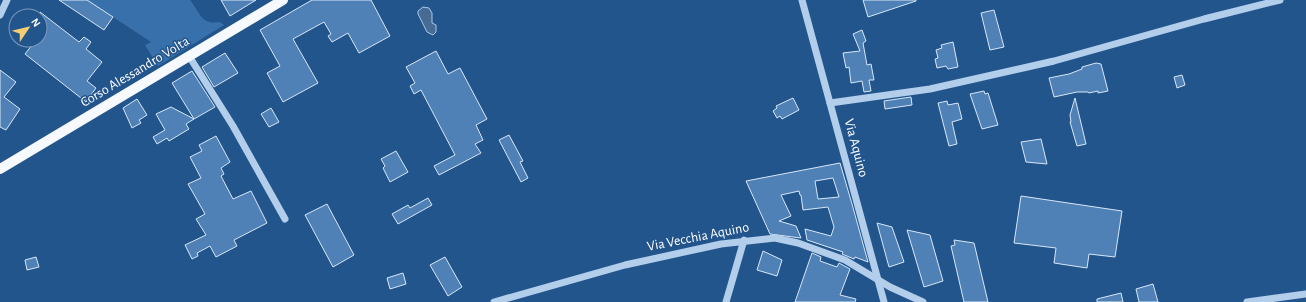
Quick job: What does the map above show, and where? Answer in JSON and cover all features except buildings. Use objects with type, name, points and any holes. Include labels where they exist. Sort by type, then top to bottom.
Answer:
[{"type":"main road","name":"Corso Alessandro Volta","points":[[0,169],[284,0]]},
{"type":"street","points":[[0,15],[7,0]]},
{"type":"street","name":"Via Aquino","points":[[802,0],[884,302]]},
{"type":"street","points":[[830,103],[930,89],[1054,61],[1204,19],[1280,0]]},
{"type":"street","points":[[189,56],[233,126],[285,220]]},
{"type":"street","name":"Via Vecchia Aquino","points":[[494,302],[625,265],[744,240],[775,238],[798,243],[845,260],[878,280],[923,302]]},
{"type":"street","points":[[726,302],[744,240]]},
{"type":"street","points":[[1247,302],[1306,294]]},
{"type":"shaded area","points":[[87,0],[190,0],[205,20],[209,22],[220,22],[224,25],[158,66],[145,45],[151,42]]},
{"type":"shaded area","points":[[423,7],[429,8],[432,13],[432,23],[436,25],[436,32],[433,35],[427,32],[418,14],[418,11]]}]
